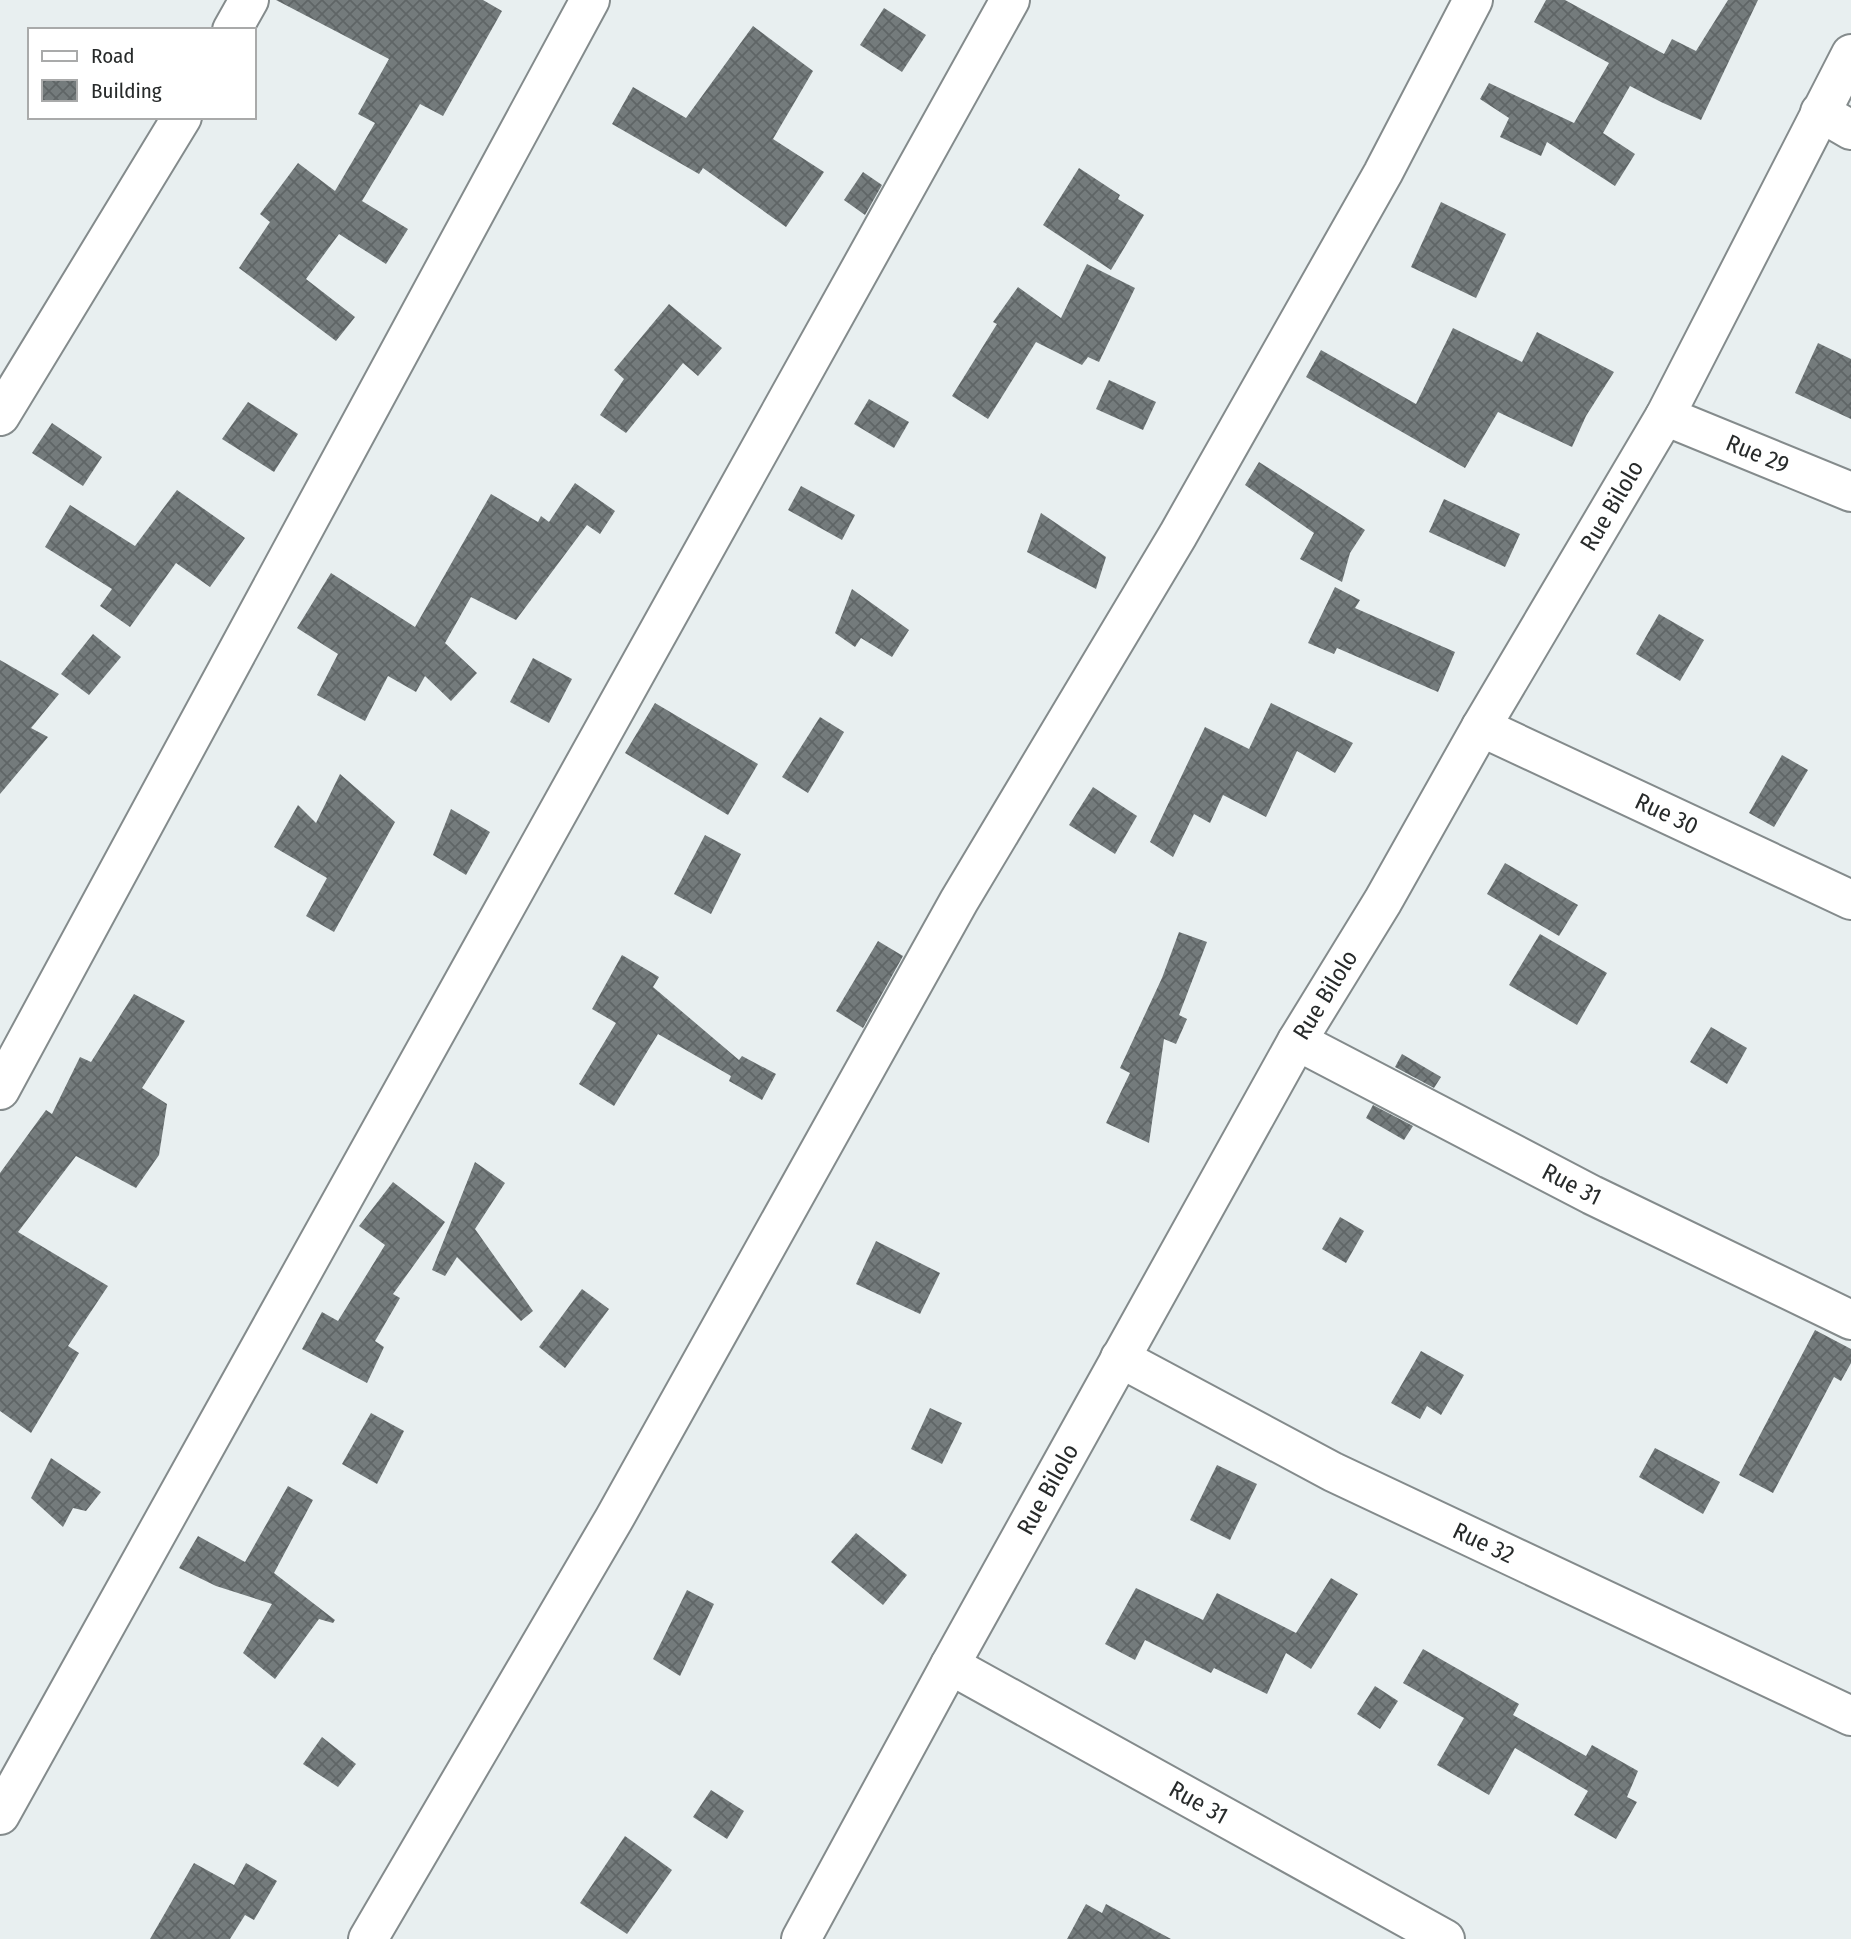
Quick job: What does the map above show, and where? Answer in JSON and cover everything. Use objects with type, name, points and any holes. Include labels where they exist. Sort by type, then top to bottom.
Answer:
[{"type":"street","points":[[233,28],[248,0]]},
{"type":"street","points":[[0,1090],[590,0]]},
{"type":"street","points":[[0,1815],[1010,0]]},
{"type":"street","points":[[368,1939],[614,1519],[959,901],[1178,536],[1383,173],[1473,0]]},
{"type":"street","name":"Rue Bilolo","points":[[802,1939],[950,1665],[1297,1041],[1383,901],[1481,727],[1835,121],[1851,54]]},
{"type":"street","points":[[0,416],[181,119]]},
{"type":"street","name":"Rue 29","points":[[1665,416],[1851,492]]},
{"type":"street","name":"Rue 30","points":[[1481,727],[1851,900]]},
{"type":"street","name":"Rue 31","points":[[1297,1041],[1592,1195],[1851,1320]]},
{"type":"street","name":"Rue 32","points":[[1120,1358],[1333,1472],[1851,1716]]},
{"type":"street","name":"Rue 31","points":[[950,1665],[1445,1939]]},
{"type":"building","points":[[276,0],[483,0],[502,11],[443,116],[420,104],[362,201],[408,229],[386,264],[339,234],[306,279],[355,317],[336,341],[239,268],[270,222],[260,214],[298,163],[335,191],[375,123],[358,114],[389,59]]},
{"type":"building","points":[[1546,0],[1565,0],[1664,54],[1672,39],[1696,51],[1728,0],[1758,0],[1701,120],[1630,86],[1603,133],[1635,154],[1615,186],[1547,142],[1541,156],[1500,137],[1509,118],[1480,99],[1489,83],[1574,123],[1609,63],[1534,22]]},
{"type":"building","points":[[884,8],[926,35],[902,72],[860,45]]},
{"type":"building","points":[[753,26],[813,71],[773,139],[824,172],[786,227],[703,168],[699,174],[612,124],[633,87],[686,118]]},
{"type":"building","points":[[1079,168],[1120,195],[1118,199],[1144,215],[1111,270],[1043,225]]},
{"type":"building","points":[[863,172],[882,185],[865,215],[844,200]]},
{"type":"building","points":[[1441,202],[1506,234],[1476,298],[1411,267]]},
{"type":"building","points":[[1087,264],[1135,288],[1099,362],[1088,357],[1082,365],[1036,342],[988,419],[952,396],[997,324],[993,322],[1018,287],[1061,318]]},
{"type":"building","points":[[669,304],[722,348],[698,376],[683,363],[626,433],[600,415],[624,379],[614,370]]},
{"type":"building","points":[[1453,328],[1522,362],[1537,332],[1614,372],[1586,416],[1572,447],[1498,412],[1465,468],[1306,377],[1321,350],[1416,404]]},
{"type":"building","points":[[1818,343],[1851,359],[1851,419],[1795,393]]},
{"type":"building","points":[[1109,380],[1156,402],[1143,430],[1096,409]]},
{"type":"building","points":[[869,399],[909,422],[894,448],[854,424]]},
{"type":"building","points":[[248,402],[298,434],[274,472],[222,439]]},
{"type":"building","points":[[52,423],[102,457],[83,486],[32,453]]},
{"type":"building","points":[[1259,462],[1365,530],[1350,553],[1342,582],[1300,559],[1314,533],[1245,485]]},
{"type":"building","points":[[575,483],[615,511],[600,534],[587,525],[516,620],[471,597],[445,643],[477,673],[451,701],[425,676],[416,692],[388,676],[365,721],[317,695],[338,654],[297,628],[331,573],[415,627],[491,494],[538,522],[541,516],[549,522]]},
{"type":"building","points":[[801,486],[855,515],[842,540],[788,510]]},
{"type":"building","points":[[177,490],[245,538],[210,587],[176,563],[130,627],[100,606],[112,589],[45,547],[70,505],[135,546]]},
{"type":"building","points":[[1444,499],[1520,534],[1505,567],[1429,532]]},
{"type":"building","points":[[1041,513],[1106,557],[1096,589],[1027,552]]},
{"type":"building","points":[[1335,587],[1360,600],[1355,608],[1455,652],[1438,692],[1337,648],[1334,654],[1308,643]]},
{"type":"building","points":[[852,589],[909,630],[892,657],[861,638],[855,647],[835,633]]},
{"type":"building","points":[[1659,614],[1704,640],[1680,681],[1636,654]]},
{"type":"building","points":[[93,634],[121,657],[89,695],[61,674]]},
{"type":"building","points":[[533,658],[572,679],[549,723],[510,702]]},
{"type":"building","points":[[0,660],[59,694],[31,728],[48,737],[0,794]]},
{"type":"building","points":[[655,703],[758,764],[728,815],[625,753]]},
{"type":"building","points":[[1271,703],[1353,743],[1335,773],[1297,751],[1266,817],[1223,795],[1210,823],[1194,814],[1173,857],[1150,842],[1205,727],[1249,749]]},
{"type":"building","points":[[820,717],[844,732],[808,793],[782,777]]},
{"type":"building","points":[[1782,755],[1808,770],[1774,827],[1749,813]]},
{"type":"building","points":[[340,774],[395,822],[334,932],[306,916],[327,878],[274,847],[298,805],[316,823]]},
{"type":"building","points":[[1093,787],[1137,816],[1115,854],[1069,825]]},
{"type":"building","points":[[451,809],[490,832],[466,875],[433,855]]},
{"type":"building","points":[[705,835],[741,854],[711,914],[674,894]]},
{"type":"building","points":[[1505,863],[1578,905],[1559,936],[1487,894]]},
{"type":"building","points":[[1179,932],[1207,942],[1179,1015],[1187,1019],[1176,1044],[1164,1039],[1149,1143],[1106,1123],[1130,1073],[1120,1068],[1162,978]]},
{"type":"building","points":[[1540,934],[1607,973],[1577,1025],[1509,985]]},
{"type":"building","points":[[878,941],[903,956],[863,1028],[836,1011]]},
{"type":"building","points":[[622,955],[659,977],[653,987],[739,1060],[742,1056],[776,1074],[762,1100],[729,1081],[731,1076],[658,1034],[614,1106],[579,1084],[616,1023],[592,1009]]},
{"type":"building","points":[[134,994],[185,1021],[142,1088],[167,1104],[159,1155],[136,1188],[76,1156],[18,1232],[108,1286],[68,1346],[79,1353],[31,1433],[0,1411],[0,1173],[46,1110],[52,1114],[80,1057],[91,1062]]},
{"type":"building","points":[[1711,1027],[1747,1048],[1727,1084],[1690,1062]]},
{"type":"building","points":[[1402,1054],[1441,1077],[1434,1088],[1395,1067]]},
{"type":"building","points":[[1373,1105],[1413,1126],[1404,1140],[1366,1118]]},
{"type":"building","points":[[475,1162],[505,1183],[475,1229],[533,1311],[521,1321],[457,1257],[445,1276],[432,1270]]},
{"type":"building","points":[[393,1182],[445,1222],[393,1294],[400,1298],[375,1341],[384,1347],[367,1383],[302,1349],[322,1312],[338,1321],[385,1245],[359,1226]]},
{"type":"building","points":[[1340,1217],[1364,1231],[1346,1263],[1322,1249]]},
{"type":"building","points":[[876,1241],[940,1273],[920,1314],[856,1284]]},
{"type":"building","points":[[582,1289],[609,1309],[565,1368],[539,1347]]},
{"type":"building","points":[[1815,1330],[1851,1349],[1851,1363],[1841,1381],[1834,1377],[1773,1493],[1739,1475]]},
{"type":"building","points":[[1421,1351],[1464,1375],[1441,1415],[1427,1406],[1420,1419],[1391,1403]]},
{"type":"building","points":[[930,1408],[962,1423],[942,1464],[911,1449]]},
{"type":"building","points":[[371,1413],[404,1431],[377,1484],[342,1464]]},
{"type":"building","points":[[1655,1448],[1720,1482],[1703,1514],[1639,1477]]},
{"type":"building","points":[[51,1458],[101,1492],[86,1511],[73,1508],[63,1527],[31,1498]]},
{"type":"building","points":[[1217,1465],[1257,1484],[1230,1540],[1190,1520]]},
{"type":"building","points":[[288,1486],[313,1500],[274,1573],[335,1620],[333,1623],[319,1619],[275,1679],[243,1653],[272,1604],[216,1586],[179,1568],[198,1536],[245,1562]]},
{"type":"building","points":[[856,1533],[907,1575],[883,1605],[831,1562]]},
{"type":"building","points":[[1331,1578],[1358,1594],[1311,1669],[1286,1653],[1267,1694],[1214,1668],[1211,1673],[1145,1640],[1135,1660],[1105,1644],[1136,1588],[1203,1620],[1217,1593],[1296,1633]]},
{"type":"building","points":[[687,1590],[714,1604],[680,1676],[653,1659]]},
{"type":"building","points":[[1423,1649],[1519,1704],[1513,1715],[1586,1756],[1592,1745],[1638,1771],[1627,1797],[1637,1802],[1616,1839],[1574,1815],[1588,1791],[1515,1748],[1489,1795],[1437,1765],[1464,1718],[1403,1683]]},
{"type":"building","points":[[1375,1686],[1398,1701],[1380,1729],[1357,1714]]},
{"type":"building","points":[[322,1737],[356,1764],[338,1787],[303,1764]]},
{"type":"building","points":[[711,1790],[744,1811],[727,1839],[693,1817]]},
{"type":"building","points":[[625,1836],[672,1870],[627,1934],[580,1903]]},
{"type":"building","points":[[194,1863],[234,1885],[246,1863],[277,1881],[254,1920],[245,1915],[230,1939],[150,1939]]},
{"type":"building","points":[[1086,1904],[1102,1913],[1106,1904],[1171,1939],[1067,1939]]}]
